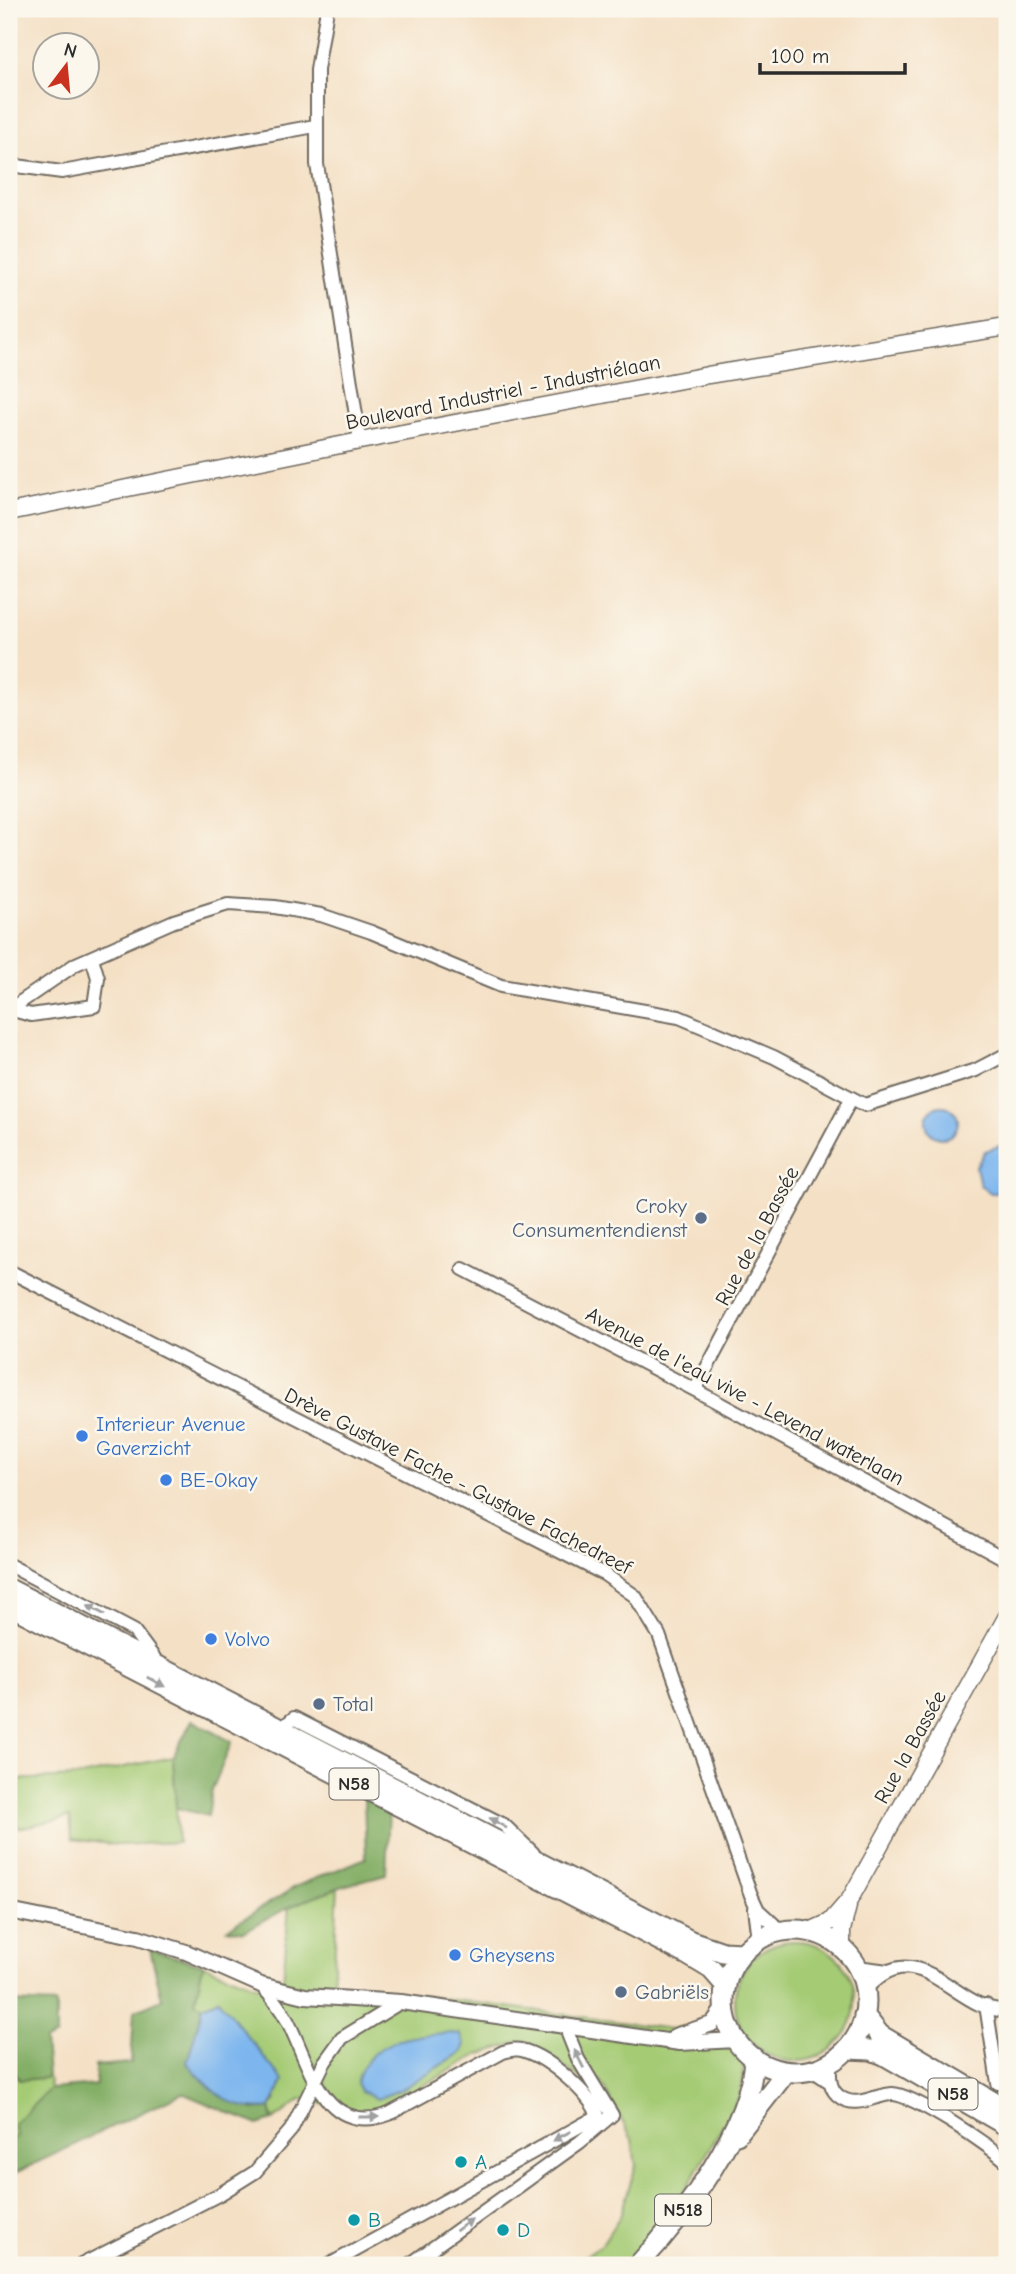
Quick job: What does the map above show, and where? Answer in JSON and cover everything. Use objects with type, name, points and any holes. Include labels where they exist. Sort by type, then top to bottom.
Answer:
[{"type":"highway","name":"N58","points":[[9,1589],[701,1946],[742,1953]]},
{"type":"highway","name":"N58","points":[[9,1605],[693,1958],[711,1969],[726,1986]]},
{"type":"highway","points":[[781,1931],[810,1931],[842,1948],[857,1966],[865,1990],[864,2015],[848,2049],[824,2072],[786,2072],[754,2058],[736,2039],[724,2006],[726,1986],[732,1968],[742,1953],[759,1940],[781,1931]]},
{"type":"highway","name":"N58","points":[[864,2015],[880,2035],[1007,2110]]},
{"type":"highway","name":"N58","points":[[848,2049],[871,2050],[884,2055],[1007,2126]]},
{"type":"highway","name":"N518","points":[[638,2265],[674,2223],[721,2151],[748,2094],[754,2058]]},
{"type":"highway","name":"N518","points":[[721,2151],[746,2124],[786,2072]]},
{"type":"main road","name":"Boulevard Industriel - Industriélaan","points":[[9,512],[360,440],[708,375],[1007,327]]},
{"type":"main road","name":"Rue la Bassée","points":[[810,1931],[830,1922],[850,1899],[1007,1616]]},
{"type":"main road","name":"Rue la Bassée","points":[[842,1948],[842,1930],[850,1899]]},
{"type":"street","points":[[327,9],[317,70],[315,126],[328,241],[360,440]]},
{"type":"street","points":[[9,165],[62,172],[315,126]]},
{"type":"street","points":[[9,1009],[76,964],[174,922],[219,906],[239,903],[297,910],[371,932],[501,986],[679,1017],[774,1057],[851,1099],[871,1106],[976,1070],[1007,1054]]},
{"type":"street","points":[[9,1009],[31,1015],[94,1006],[98,978],[92,957]]},
{"type":"street","name":"Rue de la Bassée","points":[[695,1390],[851,1099]]},
{"type":"street","name":"Avenue de l'eau vive - Levend waterlaan","points":[[463,1269],[695,1390],[1007,1560]]},
{"type":"street","name":"Drève Gustave Fache - Gustave Fachedreef","points":[[9,1271],[604,1574],[635,1596],[659,1635],[754,1901],[758,1910],[781,1931]]},
{"type":"street","points":[[9,1565],[134,1631],[161,1666]]},
{"type":"street","name":"Drève Gustave Fache - Gustave Fachedreef","points":[[754,1901],[759,1940]]},
{"type":"street","points":[[9,1911],[138,1937],[187,1952],[261,1985],[305,1996],[401,2002],[680,2043],[736,2039]]},
{"type":"street","points":[[857,1966],[882,1971],[904,1968],[920,1970],[986,2005],[1007,2010]]},
{"type":"street","points":[[865,1990],[882,1971]]},
{"type":"street","points":[[261,1985],[288,2022],[320,2094],[339,2109],[355,2116],[376,2119],[503,2052],[517,2049],[531,2053],[586,2094],[602,2118]]},
{"type":"street","points":[[80,2265],[220,2194],[255,2172],[291,2130],[314,2084],[342,2038],[401,2002]]},
{"type":"street","points":[[986,2005],[998,2083]]},
{"type":"street","points":[[660,2038],[702,2029],[712,2024],[724,2006]]},
{"type":"street","points":[[329,2265],[612,2115],[568,2034],[570,2027]]},
{"type":"street","points":[[824,2072],[835,2093],[847,2101],[856,2102],[892,2094],[910,2098],[984,2142],[1007,2162]]},
{"type":"street","points":[[409,2265],[602,2118]]},
{"type":"green space","points":[[192,1720],[232,1742],[212,1790],[208,1816],[176,1808],[173,1757]]},
{"type":"green space","points":[[173,1757],[178,1842],[118,1845],[72,1839],[70,1817],[18,1828],[9,1780],[76,1777]]},
{"type":"green space","points":[[364,1797],[389,1810],[386,1874],[313,1897],[244,1932],[227,1929],[297,1886],[366,1858]]},
{"type":"green space","points":[[338,1886],[333,1987],[365,1988],[671,2029],[690,2026],[706,2019],[712,2047],[732,2050],[744,2064],[740,2095],[693,2178],[652,2235],[623,2265],[572,2265],[602,2244],[620,2216],[636,2166],[632,2139],[600,2081],[587,2084],[550,2055],[519,2042],[478,2055],[381,2109],[360,2113],[302,2099],[273,2120],[270,2108],[276,2100],[219,1999],[203,2006],[194,2002],[203,1965],[282,1995],[289,1905]]},
{"type":"green space","points":[[795,1941],[818,1946],[837,1959],[850,1978],[855,2001],[850,2024],[837,2043],[818,2056],[795,2061],[772,2056],[753,2043],[740,2024],[735,2001],[740,1978],[753,1959],[772,1946]]},
{"type":"green space","points":[[150,1949],[203,1965],[195,2002],[203,2006],[187,2063],[253,2110],[270,2108],[273,2120],[258,2125],[182,2093],[9,2176],[9,2141],[17,2136],[14,2124],[50,2089],[96,2085],[95,2066],[131,2063],[134,2011],[162,1999]]},
{"type":"green space","points":[[9,2002],[56,2004],[56,2036],[45,2041],[48,2076],[45,2078],[20,2080],[9,2067]]},
{"type":"green space","points":[[9,2067],[20,2079],[48,2076],[50,2089],[14,2124],[17,2136],[9,2141]]},
{"type":"water","points":[[942,1106],[953,1111],[958,1122],[953,1133],[942,1138],[931,1133],[926,1122],[931,1111]]},
{"type":"water","points":[[1007,1146],[1007,1193],[991,1193],[980,1185],[976,1167],[985,1151]]},
{"type":"water","points":[[218,1999],[283,2081],[270,2108],[245,2107],[223,2098],[187,2063],[203,2006]]},
{"type":"water","points":[[460,2034],[465,2044],[462,2052],[402,2089],[377,2099],[361,2091],[357,2083],[362,2069],[380,2049],[405,2038]]},
{"type":"place","name":"Croky Consumentendienst","points":[[701,1218]]},
{"type":"place","name":"Interieur Avenue Gaverzicht","points":[[82,1436]]},
{"type":"place","name":"BE-Okay","points":[[166,1480]]},
{"type":"place","name":"Volvo","points":[[211,1639]]},
{"type":"place","name":"Total","points":[[319,1704]]},
{"type":"place","name":"Gheysens","points":[[455,1955]]},
{"type":"place","name":"Gabriëls","points":[[621,1992]]},
{"type":"place","name":"A","points":[[461,2162]]},
{"type":"place","name":"B","points":[[354,2220]]},
{"type":"place","name":"D","points":[[503,2230]]}]
